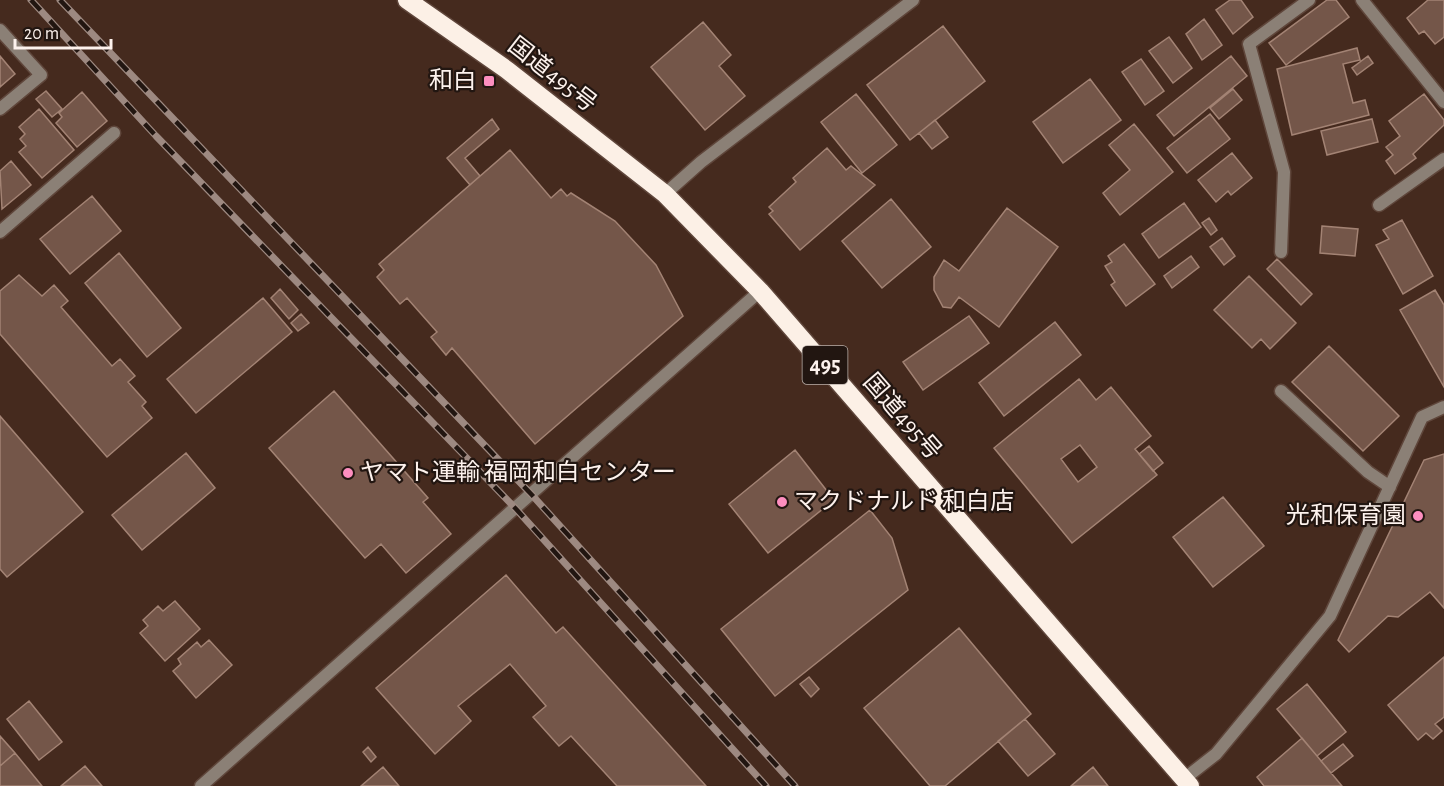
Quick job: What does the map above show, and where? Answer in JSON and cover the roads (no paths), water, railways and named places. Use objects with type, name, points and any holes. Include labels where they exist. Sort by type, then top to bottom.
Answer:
[{"type":"highway","name":"国道495号","points":[[406,0],[507,70],[665,194],[760,291],[1187,783]]},
{"type":"street","points":[[665,194],[701,162],[913,0]]},
{"type":"street","points":[[1281,252],[1284,172],[1249,44],[1309,0]]},
{"type":"street","points":[[1362,0],[1444,102]]},
{"type":"street","points":[[0,30],[41,75],[0,109]]},
{"type":"street","points":[[0,232],[114,133]]},
{"type":"street","points":[[1379,205],[1444,159]]},
{"type":"street","points":[[201,786],[760,291]]},
{"type":"street","points":[[1281,391],[1368,472],[1390,487]]},
{"type":"street","points":[[1187,783],[1216,754],[1330,616],[1422,417],[1444,407]]},
{"type":"railway","points":[[31,0],[156,136],[516,509],[766,786]]},
{"type":"railway","points":[[60,0],[532,495],[795,786]]},
{"type":"place","name":"和白","points":[[489,81]]},
{"type":"place","name":"ヤマト運輸 福岡和白センター","points":[[348,473]]},
{"type":"place","name":"マクドナルド 和白店","points":[[782,502]]},
{"type":"place","name":"光和保育園","points":[[1418,516]]}]
